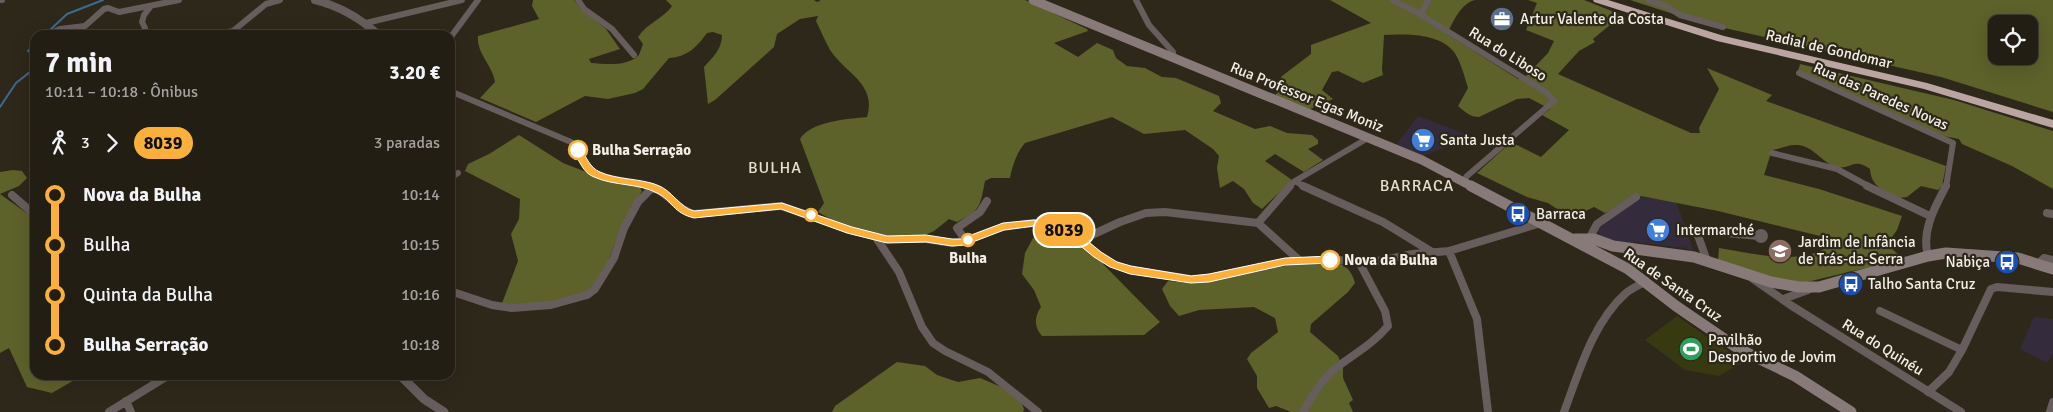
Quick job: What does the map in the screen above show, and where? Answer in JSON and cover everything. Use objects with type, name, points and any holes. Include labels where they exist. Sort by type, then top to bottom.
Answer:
[{"type":"highway","name":"Radial de Gondomar","points":[[1598,0],[1721,39],[1926,86],[2053,124]]},
{"type":"highway","name":"Radial de Gondomar","points":[[1613,0],[1723,34],[1952,86],[2053,117]]},
{"type":"main road","name":"Rua Professor Egas Moniz","points":[[1033,0],[1422,160],[1541,224],[1564,235],[1595,245]]},
{"type":"main road","points":[[1595,245],[1684,255],[1707,260],[1794,290],[1819,287],[1928,256],[1946,253],[2006,257],[2038,263],[2053,269]]},
{"type":"main road","name":"Rua de Santa Cruz","points":[[1595,245],[1646,281],[1676,306],[1738,349],[1795,376],[1851,412]]},
{"type":"street","points":[[58,30],[85,26],[104,9],[108,8],[119,12],[179,0]]},
{"type":"street","points":[[234,30],[266,4],[280,0]]},
{"type":"street","points":[[315,0],[341,8],[366,23],[374,30]]},
{"type":"street","points":[[366,23],[462,0]]},
{"type":"street","points":[[455,31],[478,0]]},
{"type":"street","points":[[578,0],[584,8],[612,29],[634,55]]},
{"type":"street","points":[[1136,0],[1149,25],[1173,52],[1174,59]]},
{"type":"street","name":"Rua do Liboso","points":[[1393,0],[1421,14],[1546,92],[1554,101],[1467,176],[1463,182]]},
{"type":"street","points":[[1421,14],[1428,0]]},
{"type":"street","points":[[1648,0],[1666,6],[1680,15],[1723,27]]},
{"type":"street","points":[[144,30],[142,22],[151,6]]},
{"type":"street","name":"Rua das Paredes Novas","points":[[1799,73],[1954,143],[1947,185],[1930,216],[1926,249],[1928,256]]},
{"type":"street","points":[[455,93],[571,142],[588,168],[596,175],[653,187],[664,192],[685,212],[694,214],[717,213],[782,206],[850,230],[887,239],[926,239],[952,243],[1003,227],[1034,223],[1051,225],[1069,231],[1097,254],[1113,264],[1130,270],[1191,279],[1209,278],[1299,260],[1359,262],[1449,251],[1541,224]]},
{"type":"street","points":[[1258,223],[1285,190],[1296,181],[1368,138]]},
{"type":"street","points":[[1772,153],[1794,156],[1837,169],[1865,185],[1930,216]]},
{"type":"street","points":[[1296,181],[1320,196],[1386,223],[1411,236],[1432,252]]},
{"type":"street","points":[[455,293],[492,305],[512,308],[530,308],[588,295],[595,289],[614,258],[624,228],[638,202],[653,187]]},
{"type":"street","points":[[12,195],[30,211]]},
{"type":"street","points":[[1595,245],[1597,224],[1636,197]]},
{"type":"street","points":[[966,240],[957,228],[980,212],[987,201]]},
{"type":"street","points":[[1081,240],[1120,222],[1146,214],[1164,212],[1258,223],[1299,260]]},
{"type":"street","points":[[1707,260],[1696,230],[1758,236]]},
{"type":"street","points":[[875,236],[892,258],[902,276],[920,324],[937,348],[978,366],[1038,412]]},
{"type":"street","points":[[1449,251],[1478,318],[1488,412]]},
{"type":"street","points":[[2038,263],[2044,258],[2053,260]]},
{"type":"street","points":[[1303,412],[1315,390],[1327,376],[1374,344],[1388,326],[1387,315],[1365,279],[1359,262]]},
{"type":"street","name":"Rua do Quinéu","points":[[1740,271],[1792,306],[1961,412]]},
{"type":"street","points":[[1564,412],[1583,360],[1609,314],[1627,292],[1646,281]]},
{"type":"street","points":[[1928,392],[1949,372],[1962,350],[1991,289],[1997,287],[2053,292]]},
{"type":"street","points":[[1792,306],[1787,302],[1786,298],[1794,290]]},
{"type":"street","points":[[1880,311],[1962,350]]},
{"type":"street","points":[[109,412],[161,380]]},
{"type":"street","points":[[405,380],[424,399],[444,412]]},
{"type":"street","points":[[126,401],[131,412]]},
{"type":"shaded area","points":[[1418,116],[1470,136],[1454,148],[1449,146],[1423,156],[1396,145]]},
{"type":"shaded area","points":[[1642,197],[1676,201],[1694,252],[1686,248],[1634,242],[1634,245],[1606,241],[1600,236],[1598,230],[1602,226]]},
{"type":"shaded area","points":[[2034,317],[2053,319],[2053,353],[2047,363],[2020,349]]},
{"type":"green space","points":[[533,0],[574,0],[580,8],[606,29],[620,49],[589,59],[591,63],[610,64],[629,61],[639,55],[643,44],[638,37],[672,6],[666,0],[814,0],[817,2],[821,0],[1025,0],[1087,29],[1088,31],[1054,43],[1078,57],[1097,43],[1113,50],[1116,58],[1127,66],[1145,68],[1162,77],[1176,78],[1219,96],[1221,103],[1213,111],[1255,129],[1270,126],[1287,133],[1312,135],[1318,140],[1318,144],[1308,149],[1323,160],[1304,172],[1275,154],[1265,161],[1292,180],[1262,209],[1253,203],[1244,189],[1233,181],[1220,188],[1217,168],[1219,156],[1213,149],[1185,130],[1144,134],[1112,117],[1025,143],[1015,159],[1010,178],[991,178],[985,181],[978,206],[971,214],[957,222],[949,219],[934,231],[921,237],[857,234],[818,212],[824,203],[800,139],[812,128],[830,122],[867,117],[869,106],[868,96],[864,88],[830,50],[816,21],[818,16],[800,19],[777,34],[774,47],[715,100],[708,104],[704,67],[719,49],[722,40],[722,35],[713,32],[707,33],[695,47],[681,56],[669,58],[643,89],[635,93],[608,99],[585,96],[536,122],[480,98],[495,82],[478,42],[478,36],[539,19],[532,6]]},
{"type":"green space","points":[[1330,0],[1475,0],[1462,9],[1447,34],[1518,79],[1523,79],[1548,53],[1554,41],[1526,30],[1537,3],[1528,0],[1584,0],[1622,15],[1593,39],[1595,42],[1579,51],[1558,74],[1691,133],[1700,133],[1699,128],[1719,89],[1707,68],[1772,95],[1766,101],[1946,166],[1942,186],[1938,190],[1921,186],[1907,197],[1898,198],[1875,184],[1870,169],[1859,164],[1837,167],[1801,145],[1792,145],[1772,150],[1764,175],[1819,189],[1902,216],[1897,230],[1887,244],[1903,259],[1807,282],[1788,283],[1718,261],[1719,248],[1760,255],[1803,256],[1816,253],[1828,247],[1828,243],[1820,236],[1718,211],[1641,196],[1605,213],[1594,207],[1571,218],[1548,203],[1527,197],[1477,173],[1511,142],[1541,157],[1569,130],[1542,115],[1550,109],[1529,98],[1517,99],[1479,117],[1465,112],[1458,106],[1468,88],[1462,69],[1454,52],[1440,41],[1422,36],[1384,35],[1383,75],[1363,83],[1338,71],[1332,72],[1322,90],[1333,99],[1310,109],[1275,96],[1280,89],[1278,83],[1282,76],[1311,54],[1311,45],[1371,23]]},
{"type":"green space","points":[[1630,0],[2053,0],[2053,112],[1941,77],[1698,22]]},
{"type":"green space","points":[[1800,64],[1954,100],[2053,131],[2053,189],[2012,166],[1962,144],[1959,139],[1943,136],[1798,71]]},
{"type":"green space","points":[[519,135],[563,163],[594,175],[638,184],[642,191],[625,218],[599,281],[594,287],[577,297],[536,304],[501,306],[518,261],[511,234],[519,219],[520,199],[465,171],[468,164],[489,154]]},
{"type":"green space","points":[[22,171],[27,178],[19,186],[0,194],[0,172]]},
{"type":"green space","points":[[0,194],[30,215],[30,380],[74,380],[52,393],[27,387],[9,348],[0,353]]},
{"type":"green space","points":[[1060,228],[1082,235],[1106,257],[1103,264],[1160,322],[1144,335],[1042,336],[1037,329],[1036,322],[1037,314],[1041,307],[1034,290],[1022,274],[1025,253],[1033,238]]},
{"type":"green space","points":[[1307,262],[1330,262],[1342,265],[1348,269],[1355,283],[1348,292],[1311,324],[1310,332],[1338,356],[1343,368],[1343,378],[1353,400],[1349,403],[1353,412],[1291,412],[1276,406],[1269,408],[1257,388],[1257,376],[1247,359],[1251,353],[1278,332],[1275,318],[1254,307],[1199,310],[1179,316],[1170,306],[1162,289],[1168,281],[1197,283]]},
{"type":"green space","name":"Pavilhão Desportivo de Jovim","points":[[1677,316],[1738,358],[1746,360],[1719,376],[1685,370],[1645,340]]},
{"type":"green space","points":[[897,362],[925,366],[937,375],[958,382],[980,378],[1018,394],[1024,409],[1023,412],[832,412],[835,406]]},
{"type":"waterway","points":[[50,30],[67,14],[103,0]]},
{"type":"waterway","points":[[30,49],[28,51],[30,52]]},
{"type":"waterway","points":[[0,107],[16,83],[30,72]]},
{"type":"bus line","name":"8039","points":[[578,150],[588,168],[596,175],[612,180],[653,187],[664,192],[685,212],[694,214],[782,206],[850,230],[887,239],[926,239],[952,243],[961,242],[1016,224],[1034,223],[1051,225],[1069,231],[1097,254],[1113,264],[1130,270],[1156,275],[1191,279],[1209,278],[1285,262],[1330,260]]},
{"type":"place","name":"Artur Valente da Costa","points":[[1502,19]]},
{"type":"place","name":"Santa Justa","points":[[1423,140]]},
{"type":"place","name":"Bulha Serração","points":[[578,150]]},
{"type":"place","name":"Barraca","points":[[1518,214]]},
{"type":"place","name":"Intermarché","points":[[1658,230]]},
{"type":"place","name":"Bulha","points":[[968,240]]},
{"type":"place","name":"Jardim de Infância de Trás-da-Serra","points":[[1780,251]]},
{"type":"place","name":"Nova da Bulha","points":[[1330,260]]},
{"type":"place","name":"Nabiça","points":[[2007,262]]},
{"type":"place","name":"Talho Santa Cruz","points":[[1851,284]]},
{"type":"place","name":"Pavilhão Desportivo de Jovim","points":[[1691,349]]},
{"type":"district","name":"BULHA","points":[[775,168]]},
{"type":"district","name":"BARRACA","points":[[1417,186]]}]
